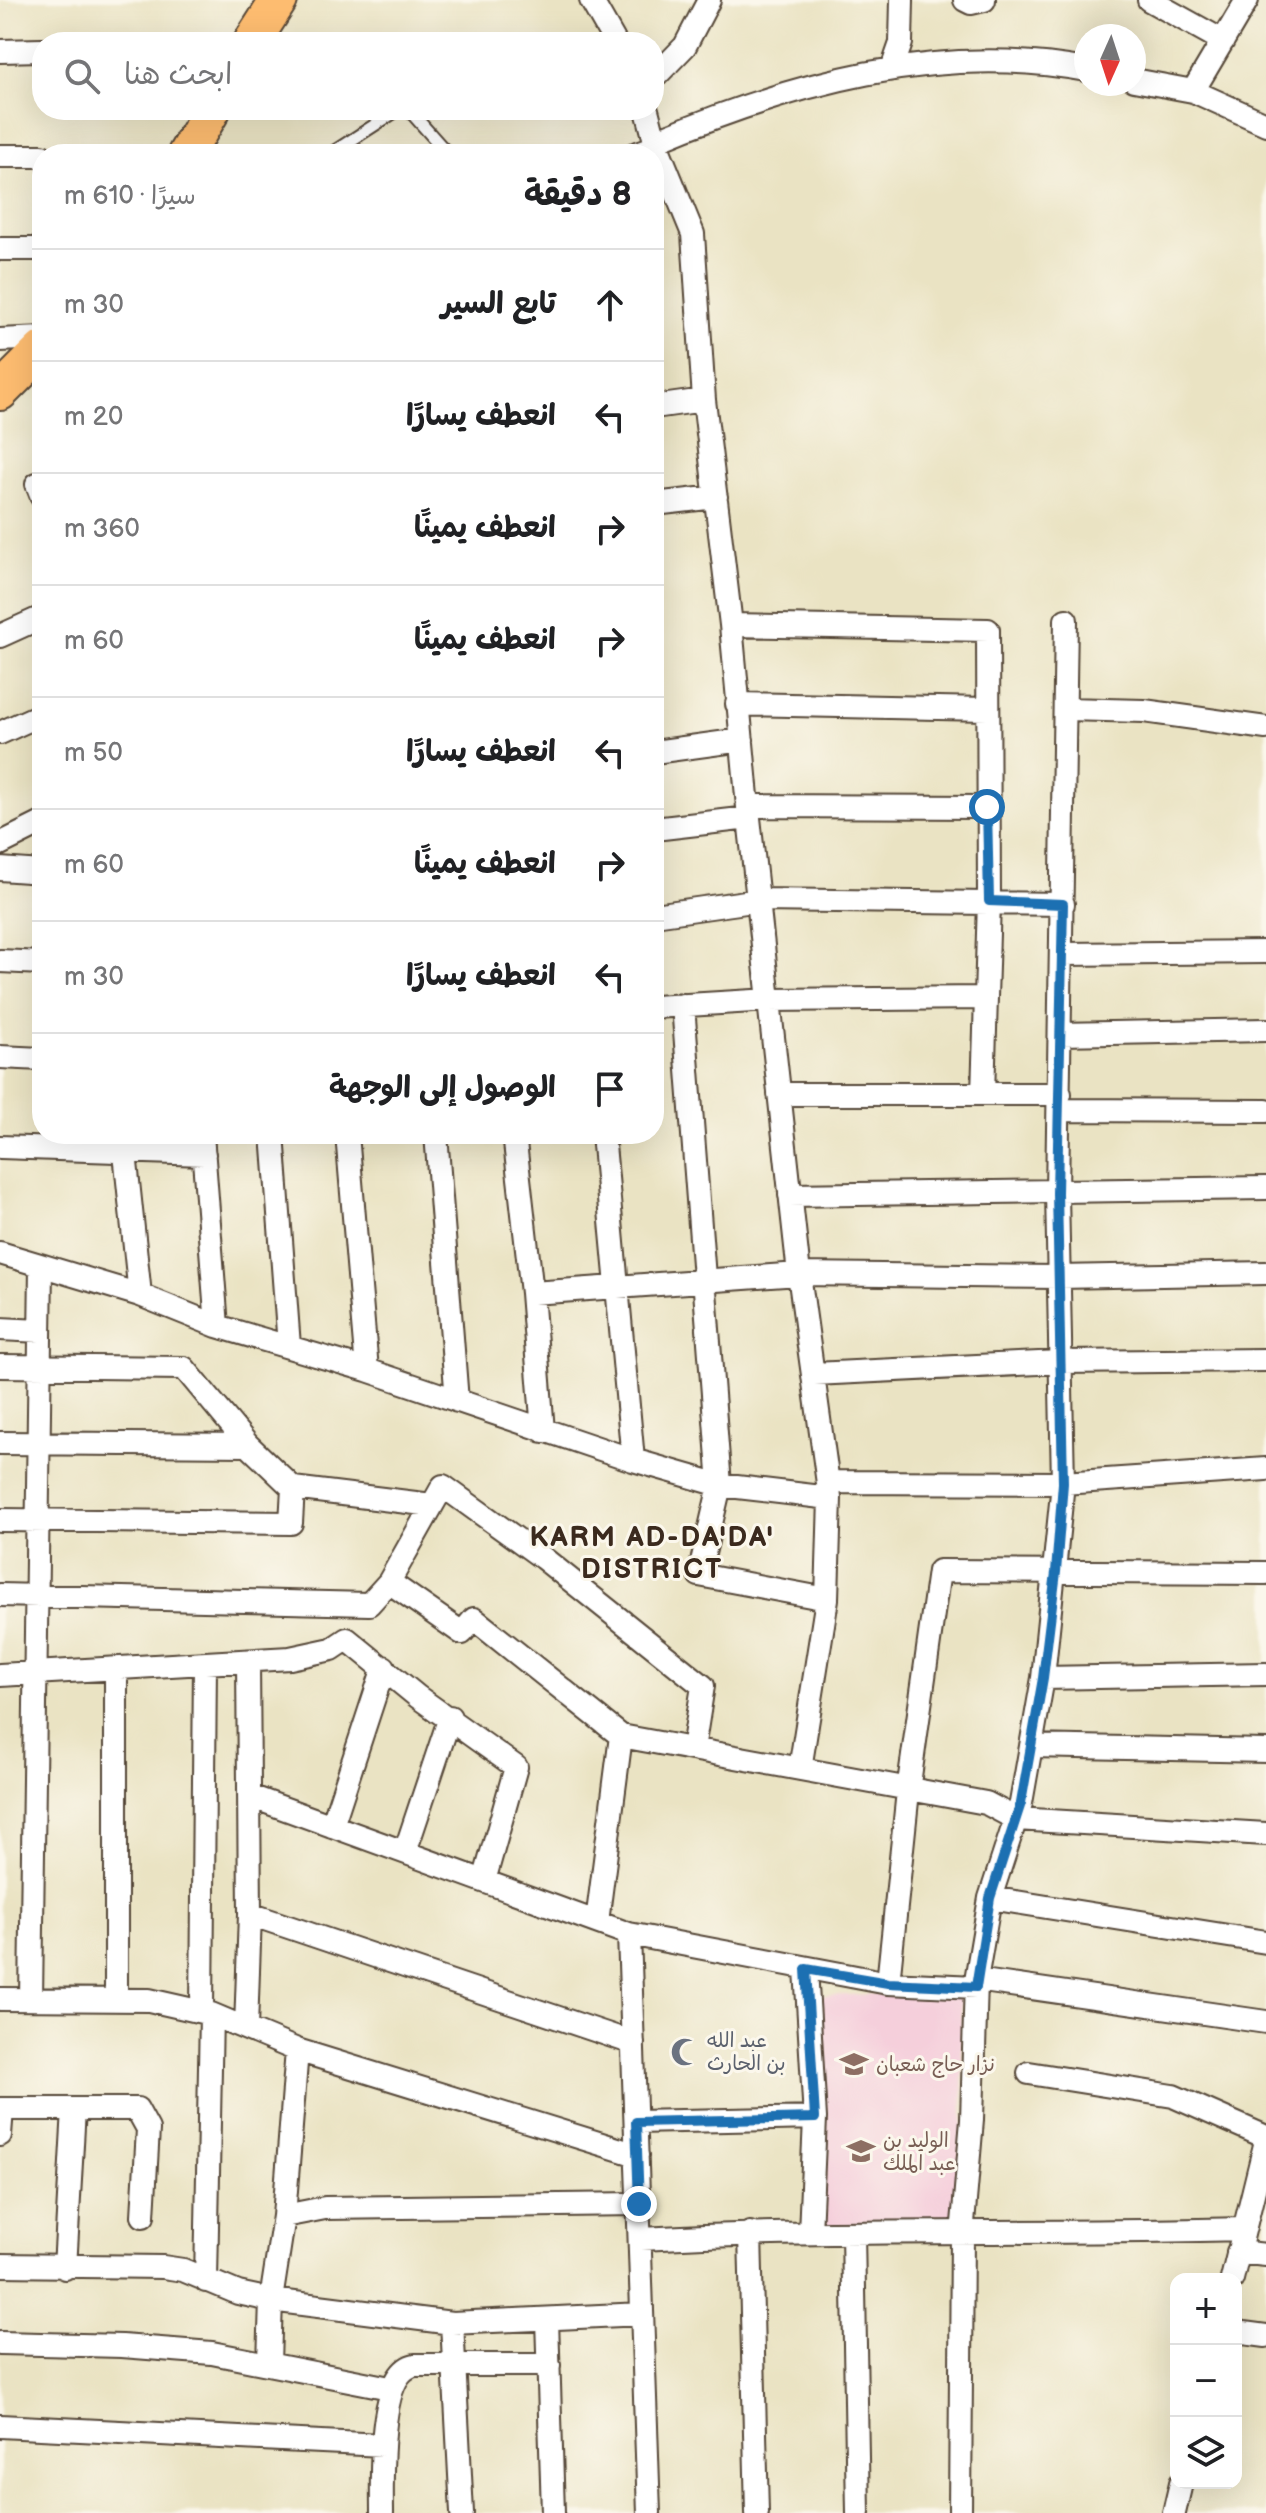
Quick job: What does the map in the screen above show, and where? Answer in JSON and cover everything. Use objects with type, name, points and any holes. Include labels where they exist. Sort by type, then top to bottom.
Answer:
[{"type":"main road","points":[[258,32],[279,0]]},
{"type":"main road","points":[[192,144],[206,120]]},
{"type":"main road","points":[[0,392],[32,360]]},
{"type":"street","points":[[591,0],[609,32]]},
{"type":"street","points":[[664,68],[685,46],[709,0]]},
{"type":"street","points":[[892,69],[901,43],[902,0]]},
{"type":"street","points":[[965,0],[984,0]]},
{"type":"street","points":[[1149,0],[1223,41]]},
{"type":"street","points":[[1193,91],[1247,0]]},
{"type":"street","points":[[0,51],[32,50]]},
{"type":"street","points":[[655,141],[830,80],[892,69],[946,61],[1036,61],[1074,68]]},
{"type":"street","points":[[1146,82],[1193,91],[1266,124]]},
{"type":"street","points":[[650,120],[656,144]]},
{"type":"street","points":[[0,156],[32,156]]},
{"type":"street","points":[[664,163],[693,234],[704,400],[731,625],[748,812],[799,1274],[829,1490],[827,1599],[800,1769]]},
{"type":"street","points":[[0,249],[32,249]]},
{"type":"street","points":[[0,340],[32,338]]},
{"type":"street","points":[[664,406],[704,400]]},
{"type":"street","points":[[664,503],[716,497]]},
{"type":"street","points":[[960,2513],[962,2235],[972,2120],[976,1984],[990,1898],[1016,1819],[1043,1678],[1063,1483],[1057,1193],[1066,620]]},
{"type":"street","points":[[0,636],[32,622]]},
{"type":"street","points":[[731,625],[988,630],[989,901],[983,998],[983,1094]]},
{"type":"street","points":[[737,704],[987,709]]},
{"type":"street","points":[[1066,709],[1144,711],[1266,728]]},
{"type":"street","points":[[0,733],[32,719]]},
{"type":"street","points":[[664,751],[742,740]]},
{"type":"street","points":[[664,827],[748,812],[987,807]]},
{"type":"street","points":[[0,844],[32,828]]},
{"type":"street","points":[[0,869],[32,871]]},
{"type":"street","points":[[664,914],[760,900],[1063,904]]},
{"type":"street","points":[[1062,954],[1266,952]]},
{"type":"street","points":[[0,961],[32,963]]},
{"type":"street","points":[[664,1006],[770,1000],[983,998]]},
{"type":"street","points":[[683,1005],[720,1485],[699,1575],[827,1599]]},
{"type":"street","points":[[1060,1034],[1266,1030]]},
{"type":"street","points":[[0,1057],[32,1059]]},
{"type":"street","points":[[779,1094],[983,1094],[1060,1102],[1266,1111]]},
{"type":"street","points":[[0,1147],[125,1153],[203,1144],[217,1326]]},
{"type":"street","points":[[274,1144],[289,1346]]},
{"type":"street","points":[[348,1144],[367,1370]]},
{"type":"street","points":[[437,1144],[457,1401]]},
{"type":"street","points":[[515,1144],[543,1431]]},
{"type":"street","points":[[604,1144],[633,1460]]},
{"type":"street","points":[[125,1153],[140,1295]]},
{"type":"street","points":[[790,1195],[1266,1188]]},
{"type":"street","points":[[0,1253],[140,1295],[217,1326],[367,1370],[543,1431],[720,1485],[829,1490],[1063,1483],[1266,1469]]},
{"type":"street","points":[[31,1999],[41,1266]]},
{"type":"street","points":[[532,1293],[799,1274],[1059,1277],[1266,1273]]},
{"type":"street","points":[[0,1329],[40,1331]]},
{"type":"street","points":[[814,1374],[1060,1362],[1266,1360]]},
{"type":"street","points":[[0,1366],[184,1368],[248,1445],[293,1488],[432,1505]]},
{"type":"street","points":[[0,1443],[248,1445]]},
{"type":"street","points":[[0,1595],[369,1604],[389,1582],[443,1486],[543,1558],[703,1686],[693,1749]]},
{"type":"street","points":[[0,1520],[291,1523],[293,1488]]},
{"type":"street","points":[[888,1983],[908,1791],[939,1571],[1266,1573]]},
{"type":"street","points":[[389,1582],[462,1633],[474,1619],[621,1736],[986,1803],[1016,1819],[1266,1834]]},
{"type":"street","points":[[0,1675],[290,1658],[332,1649],[347,1639],[418,1697],[516,1767],[484,1881]]},
{"type":"street","points":[[246,2028],[250,1914],[248,1661]]},
{"type":"street","points":[[205,1664],[206,2281]]},
{"type":"street","points":[[332,1826],[384,1667]]},
{"type":"street","points":[[116,1669],[116,2000]]},
{"type":"street","points":[[1043,1678],[1266,1674]]},
{"type":"street","points":[[405,1852],[450,1717]]},
{"type":"street","points":[[597,1922],[621,1736]]},
{"type":"street","points":[[1031,1746],[1266,1751]]},
{"type":"street","points":[[250,1796],[629,1934],[888,1983],[976,1984],[1266,2022]]},
{"type":"street","points":[[990,1898],[1266,1942]]},
{"type":"street","points":[[250,1914],[633,2043]]},
{"type":"street","points":[[629,1934],[649,2513]]},
{"type":"street","points":[[806,1969],[815,2118],[810,2233]]},
{"type":"street","points":[[0,1999],[149,2000],[206,2013],[297,2050],[637,2155]]},
{"type":"street","points":[[269,2363],[271,2300],[284,2216],[297,2050]]},
{"type":"street","points":[[1029,2073],[1173,2096],[1266,2139],[1262,2174],[1233,2273]]},
{"type":"street","points":[[0,2135],[1,2109],[137,2109],[148,2129],[143,2216]]},
{"type":"street","points":[[65,2268],[74,2109]]},
{"type":"street","points":[[636,2122],[815,2118]]},
{"type":"street","points":[[284,2216],[325,2208],[639,2204]]},
{"type":"street","points":[[641,2239],[750,2233],[962,2235],[1244,2229]]},
{"type":"street","points":[[750,2233],[757,2513]]},
{"type":"street","points":[[853,2233],[858,2513]]},
{"type":"street","points":[[1238,2252],[1266,2255]]},
{"type":"street","points":[[0,2265],[163,2267],[183,2270],[206,2281],[271,2300],[452,2323],[642,2314]]},
{"type":"street","points":[[547,2319],[553,2513]]},
{"type":"street","points":[[452,2323],[462,2513]]},
{"type":"street","points":[[1242,2333],[1266,2336]]},
{"type":"street","points":[[0,2343],[155,2348],[269,2363],[390,2388]]},
{"type":"street","points":[[382,2513],[383,2445],[390,2388],[408,2366],[549,2365]]},
{"type":"street","points":[[0,2426],[383,2445]]},
{"type":"street","points":[[1174,2513],[1180,2489]]},
{"type":"lane","points":[[345,144],[383,120]]},
{"type":"lane","points":[[418,120],[439,144]]},
{"type":"lane","points":[[646,144],[655,141]]},
{"type":"shaded area","points":[[961,1991],[965,2225],[824,2229],[816,1996]]},
{"type":"place","name":"عبد الله بن الحارث","points":[[685,2052]]},
{"type":"place","name":"نزار حاج شعبان","points":[[854,2064]]},
{"type":"place","name":"الوليد بن عبد الملك","points":[[861,2151]]},
{"type":"district","name":"KARM AD-DA'DA' DISTRICT","points":[[652,1552]]},
{"type":"route","points":[[639,2204],[636,2122],[815,2118],[806,1969],[888,1983],[976,1987],[990,1898],[1021,1803],[1043,1678],[1063,1483],[1057,1193],[1063,904],[989,901],[987,807]]}]
